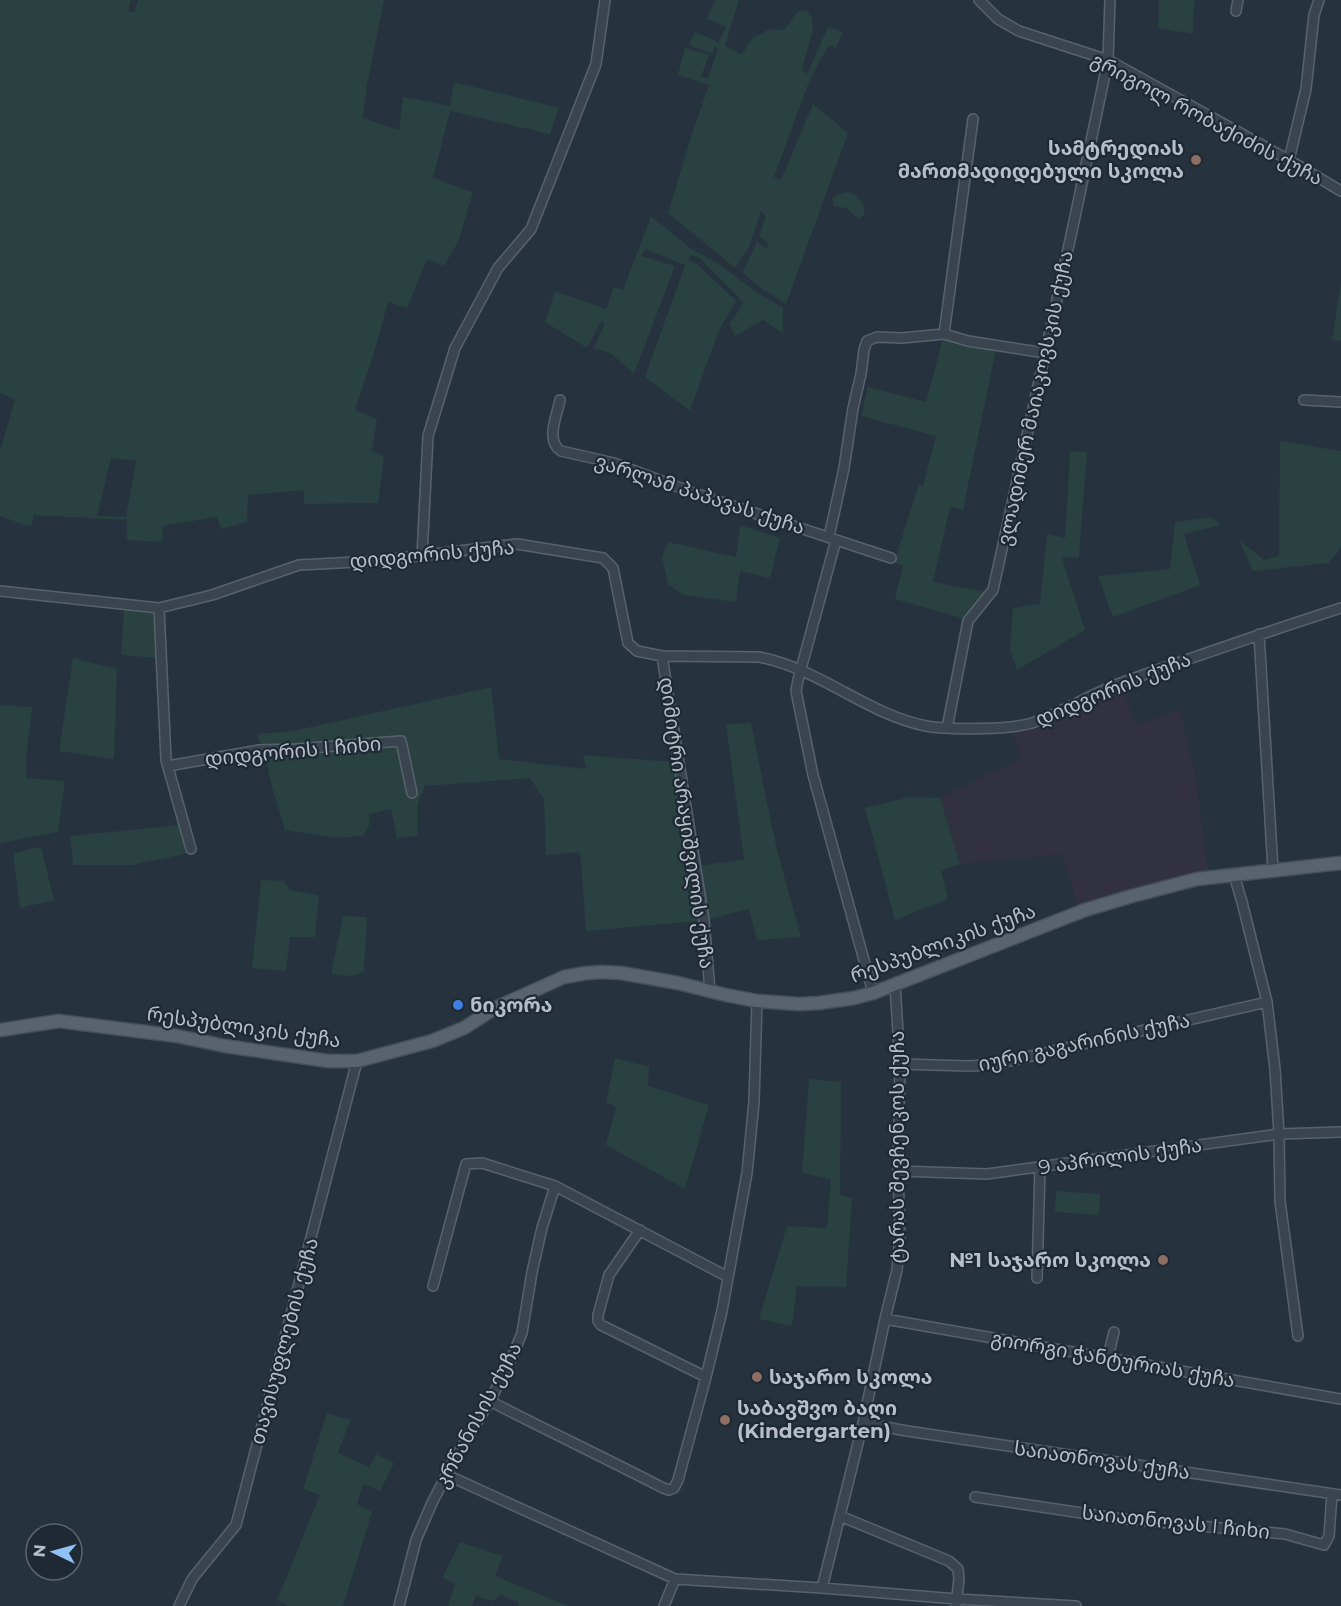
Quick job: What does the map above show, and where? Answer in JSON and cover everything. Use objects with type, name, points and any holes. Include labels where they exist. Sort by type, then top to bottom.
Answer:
[{"type":"main road","name":"რესპუბლიკის ქუჩა","points":[[0,1030],[58,1021],[177,1036],[300,1058],[357,1061],[432,1041],[464,1028],[495,1008],[564,976],[602,972],[621,973],[757,1001],[799,1004],[854,998],[895,985],[1085,910],[1132,896],[1197,879],[1341,863]]},
{"type":"street","points":[[422,556],[428,436],[455,348],[498,268],[531,229],[596,64],[605,0]]},
{"type":"street","name":"გრიგოლ რობაქიძის ქუჩა","points":[[979,0],[998,19],[1019,32],[1108,60],[1341,190]]},
{"type":"street","name":"ვლადიმერ მაიაკოვსკის ქუჩა","points":[[947,728],[968,621],[993,590],[1108,60],[1110,0]]},
{"type":"street","points":[[1236,11],[1238,0]]},
{"type":"street","points":[[1289,160],[1306,89],[1314,15],[1319,0]]},
{"type":"street","points":[[944,334],[973,118]]},
{"type":"street","points":[[873,993],[813,775],[796,691],[832,539],[864,350],[867,341],[877,337],[902,338],[944,334],[969,341],[1045,353]]},
{"type":"street","name":"ვარლამ პაპავას ქუჩა","points":[[560,400],[552,440],[561,451],[614,463],[697,494],[891,558]]},
{"type":"street","points":[[1304,400],[1341,402]]},
{"type":"street","name":"დიდგორის ქუჩა","points":[[0,591],[159,608],[212,595],[299,565],[376,561],[517,544],[603,558],[613,568],[628,643],[637,651],[662,656],[759,657],[774,660],[801,670],[896,718],[927,726],[947,728],[1005,727],[1032,723],[1118,684],[1259,634],[1341,608]]},
{"type":"street","points":[[159,608],[166,760],[191,849]]},
{"type":"street","points":[[1259,634],[1273,870]]},
{"type":"street","name":"დიმიტრი არაყიშვილის ქუჩა","points":[[662,656],[704,920],[710,991]]},
{"type":"street","name":"დიდგორის I ჩიხი","points":[[168,766],[259,750],[401,741],[412,792]]},
{"type":"street","points":[[1234,875],[1267,1002],[1275,1069],[1280,1201],[1298,1336]]},
{"type":"street","name":"ტარას შევჩენკოს ქუჩა","points":[[822,1588],[863,1423],[897,1270],[900,1235],[898,1171],[900,1064],[895,985]]},
{"type":"street","points":[[490,1401],[669,1490],[674,1488],[706,1377],[728,1277],[747,1173],[754,1102],[757,1001]]},
{"type":"street","name":"იური გაგარინის ქუჩა","points":[[900,1064],[992,1065],[1267,1002]]},
{"type":"street","name":"თავისუფლების ქუჩა","points":[[179,1606],[192,1579],[236,1526],[357,1061]]},
{"type":"street","name":"9 აპრილის ქუჩა","points":[[898,1171],[987,1174],[1279,1134],[1341,1132]]},
{"type":"street","points":[[433,1286],[466,1164],[482,1163],[555,1186],[728,1277]]},
{"type":"street","points":[[1037,1278],[1040,1167]]},
{"type":"street","name":"კრწანისის ქუჩა","points":[[399,1606],[416,1540],[432,1503],[455,1458],[490,1401],[522,1332],[535,1261],[555,1186]]},
{"type":"street","points":[[640,1230],[609,1275],[598,1321],[706,1377]]},
{"type":"street","name":"გიორგი ჭანტურიას ქუჩა","points":[[885,1319],[1341,1399]]},
{"type":"street","points":[[1108,1357],[1114,1332]]},
{"type":"street","name":"საიათნოვას ქუჩა","points":[[863,1423],[1337,1494]]},
{"type":"street","points":[[447,1475],[675,1580],[822,1588],[956,1603],[1076,1606]]},
{"type":"street","name":"საიათნოვას I ჩიხი","points":[[975,1497],[1114,1518],[1285,1534],[1324,1545],[1329,1536],[1337,1494]]},
{"type":"street","points":[[840,1516],[949,1561],[958,1569],[956,1603]]},
{"type":"street","points":[[664,1606],[675,1580]]},
{"type":"shaded area","points":[[1123,690],[1136,725],[1180,710],[1195,773],[1208,871],[1155,882],[1078,908],[1063,854],[960,864],[940,798],[1022,758],[1012,732],[1029,729]]},
{"type":"green space","points":[[0,0],[131,0],[128,11],[134,12],[138,0],[384,0],[367,84],[363,118],[399,130],[403,97],[450,106],[454,82],[559,108],[550,134],[450,111],[433,178],[473,192],[458,242],[444,266],[427,259],[407,308],[388,302],[355,410],[377,419],[372,451],[384,456],[378,503],[304,504],[304,490],[248,495],[247,522],[221,529],[217,517],[163,526],[162,542],[127,540],[127,520],[34,515],[31,527],[0,516],[0,451],[15,399],[0,393]],"holes":[[[111,458],[136,461],[126,517],[97,516]]]},
{"type":"green space","points":[[715,0],[739,0],[725,46],[742,54],[752,39],[769,29],[784,30],[798,11],[806,10],[812,18],[813,30],[802,69],[807,74],[828,27],[843,32],[836,48],[829,45],[810,79],[774,177],[781,180],[813,104],[848,133],[786,304],[756,285],[743,272],[757,241],[766,249],[769,244],[759,236],[766,216],[761,211],[749,247],[735,268],[668,213],[709,85],[678,75],[685,48],[709,55],[701,77],[708,79],[718,49],[715,46],[712,54],[689,45],[694,32],[718,43],[726,27],[707,19]]},
{"type":"green space","points":[[1159,0],[1195,0],[1193,34],[1158,28]]},
{"type":"green space","points":[[847,192],[858,197],[861,202],[865,213],[859,219],[846,208],[834,206],[832,198]]},
{"type":"green space","points":[[651,216],[690,248],[719,264],[752,289],[783,308],[783,333],[763,320],[735,336],[729,324],[743,302],[700,258],[691,255],[688,260],[697,264],[736,301],[718,332],[690,411],[645,377],[685,265],[645,249],[641,256],[675,266],[634,374],[612,354],[594,348],[605,323],[602,320],[587,348],[545,322],[555,291],[606,309],[614,287],[623,290]]},
{"type":"green space","points":[[1341,283],[1341,341],[1332,340]]},
{"type":"green space","points":[[943,339],[996,348],[963,510],[950,507],[933,582],[989,592],[965,619],[895,599],[903,565],[894,563],[919,484],[923,486],[936,436],[861,416],[868,387],[926,402]]},
{"type":"green space","points":[[1280,441],[1341,451],[1341,547],[1329,563],[1253,571],[1239,540],[1264,560],[1279,556]]},
{"type":"green space","points":[[1070,451],[1087,452],[1079,557],[1062,558],[1085,630],[1017,670],[1010,650],[1013,608],[1040,604],[1047,534],[1065,538]]},
{"type":"green space","points":[[1211,517],[1221,525],[1184,534],[1200,585],[1113,617],[1098,576],[1170,569],[1175,522]]},
{"type":"green space","points":[[740,525],[780,538],[770,578],[740,571],[736,602],[683,595],[668,584],[662,557],[668,542],[736,557]]},
{"type":"green space","points":[[124,609],[157,613],[158,658],[121,655]]},
{"type":"green space","points":[[73,658],[117,669],[114,759],[59,751]]},
{"type":"green space","points":[[491,687],[499,759],[586,769],[583,755],[673,762],[699,921],[586,931],[580,852],[546,855],[544,799],[530,778],[425,786],[417,806],[418,836],[397,838],[391,809],[369,814],[369,826],[363,836],[337,838],[285,830],[257,734],[293,731]]},
{"type":"green space","points":[[0,705],[32,707],[26,778],[65,781],[58,832],[0,843]]},
{"type":"green space","points":[[751,723],[776,846],[801,937],[757,940],[749,909],[709,919],[699,866],[744,859],[726,724]]},
{"type":"green space","points":[[910,797],[940,798],[960,864],[941,871],[948,899],[895,920],[865,808]]},
{"type":"green space","points":[[181,825],[189,853],[132,865],[73,865],[70,836]]},
{"type":"green space","points":[[41,847],[54,900],[20,908],[13,853]]},
{"type":"green space","points":[[261,880],[283,881],[290,890],[319,896],[315,937],[290,937],[286,971],[252,968]]},
{"type":"green space","points":[[343,916],[367,917],[364,972],[351,976],[331,974]]},
{"type":"green space","points":[[615,1058],[649,1067],[648,1086],[709,1105],[685,1189],[606,1145],[616,1107],[606,1103]]},
{"type":"green space","points":[[809,1079],[841,1082],[840,1195],[852,1198],[846,1287],[797,1286],[792,1326],[759,1319],[787,1226],[827,1228],[831,1179],[802,1173]]},
{"type":"green space","points":[[1056,1191],[1100,1194],[1099,1215],[1055,1212]]},
{"type":"green space","points":[[327,1413],[350,1420],[338,1453],[369,1467],[376,1454],[394,1463],[380,1491],[363,1484],[357,1504],[372,1512],[343,1606],[288,1606],[277,1600],[320,1495],[303,1489]]},
{"type":"green space","points":[[460,1542],[502,1556],[495,1576],[568,1606],[518,1606],[518,1602],[501,1595],[493,1601],[476,1596],[472,1606],[448,1606],[455,1583],[442,1578]]},
{"type":"place","name":"სამტრედიას მართმადიდებული სკოლა","points":[[1196,160]]},
{"type":"place","name":"ნიკორა","points":[[458,1005]]},
{"type":"place","name":"№1 საჯარო სკოლა","points":[[1163,1260]]},
{"type":"place","name":"საჯარო სკოლა","points":[[757,1377]]},
{"type":"place","name":"საბავშვო ბაღი (Kindergarten)","points":[[725,1420]]}]
